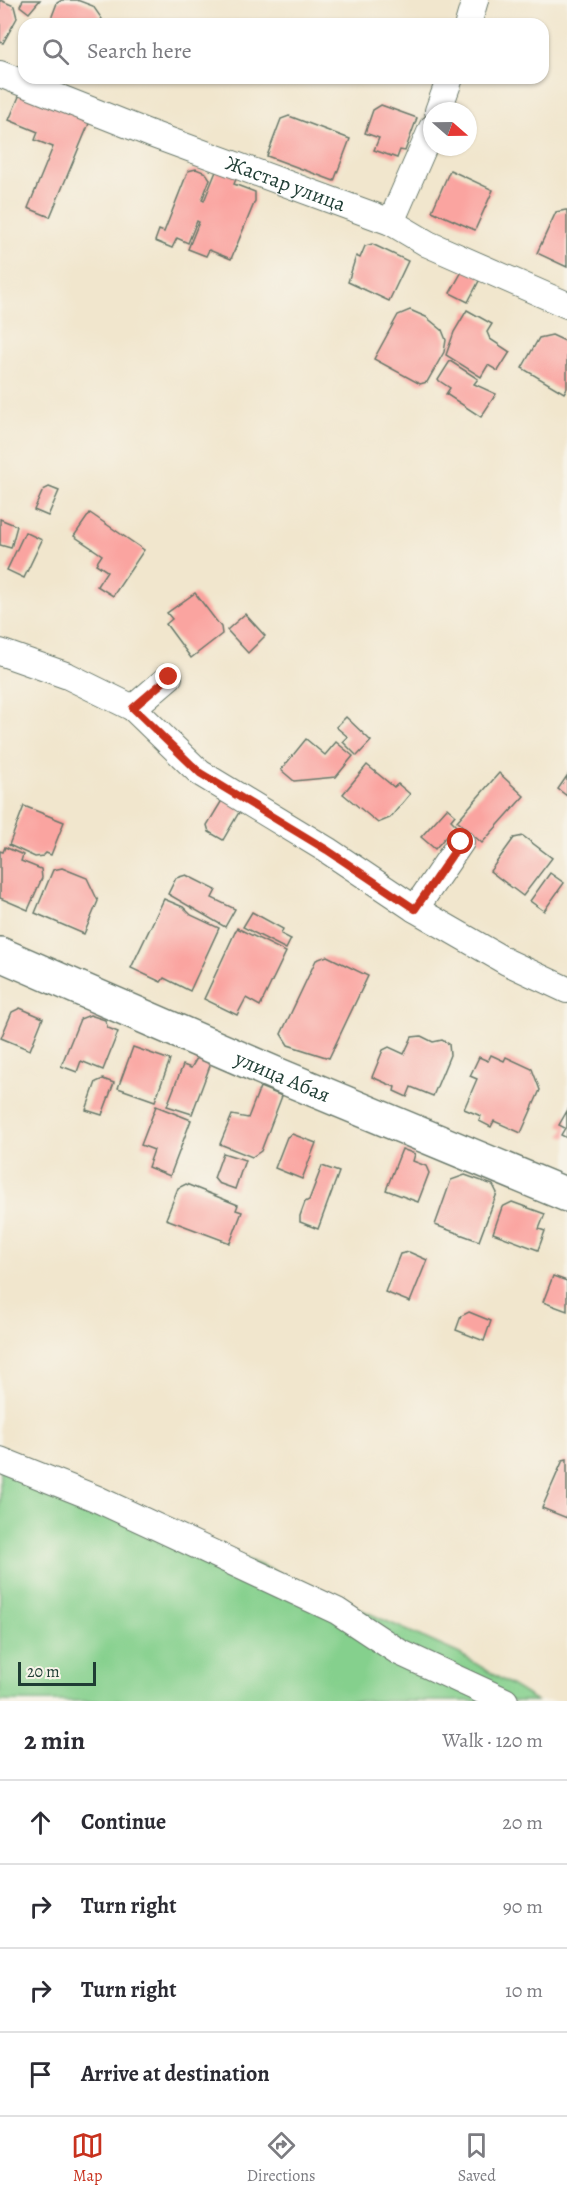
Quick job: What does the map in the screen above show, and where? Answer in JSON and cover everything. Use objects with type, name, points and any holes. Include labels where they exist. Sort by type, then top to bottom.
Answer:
[{"type":"main road","name":"улица Абая","points":[[0,954],[276,1074],[567,1195]]},
{"type":"street","points":[[470,18],[475,0]]},
{"type":"street","name":"Жастар улица","points":[[0,74],[18,81]]},
{"type":"street","name":"Жастар улица","points":[[25,84],[151,134],[391,222],[428,244],[567,305]]},
{"type":"street","points":[[441,102],[448,84]]},
{"type":"street","points":[[391,222],[423,149]]},
{"type":"street","points":[[0,652],[68,676],[133,708],[200,773],[327,850],[415,909],[507,962],[567,990]]},
{"type":"street","points":[[133,708],[169,677]]},
{"type":"street","points":[[415,909],[461,842]]},
{"type":"street","points":[[0,1460],[95,1498],[337,1611],[399,1652],[505,1701]]},
{"type":"green space","points":[[0,1458],[270,1569],[460,1654],[537,1701],[0,1701]]},
{"type":"building","points":[[0,0],[14,6],[17,18],[3,43],[0,42]]},
{"type":"building","points":[[23,0],[40,0],[29,13],[20,6]]},
{"type":"building","points":[[62,0],[77,0],[93,6],[101,18],[51,18],[57,3]]},
{"type":"building","points":[[23,87],[90,121],[50,217],[28,208],[53,147],[35,140],[38,132],[9,120]]},
{"type":"building","points":[[381,105],[417,118],[405,151],[400,150],[397,158],[374,150],[379,138],[365,133],[373,110]]},
{"type":"building","points":[[289,116],[350,139],[334,181],[267,156],[281,119]]},
{"type":"building","points":[[219,164],[239,172],[234,184],[255,192],[255,201],[231,259],[209,250],[206,256],[188,249],[199,222],[197,221],[188,243],[177,238],[172,248],[155,241],[159,230],[164,232],[188,171],[196,169],[206,173],[210,179],[202,200],[204,201]]},
{"type":"building","points":[[450,170],[493,190],[475,230],[432,211]]},
{"type":"building","points":[[567,210],[567,267],[537,253],[556,212]]},
{"type":"building","points":[[372,244],[408,261],[389,301],[348,282],[356,256],[360,258],[365,246]]},
{"type":"building","points":[[464,268],[481,277],[468,302],[450,293]]},
{"type":"building","points":[[410,310],[426,317],[442,330],[446,340],[444,352],[427,382],[420,384],[374,359],[398,315]]},
{"type":"building","points":[[467,310],[492,324],[487,332],[490,339],[510,352],[498,371],[488,365],[481,377],[446,355],[454,332]]},
{"type":"building","points":[[552,335],[567,342],[567,388],[564,393],[522,368],[539,338]]},
{"type":"building","points":[[450,361],[478,379],[474,384],[496,394],[481,417],[446,394],[450,388],[438,380]]},
{"type":"building","points":[[49,487],[59,491],[48,516],[34,510],[43,490]]},
{"type":"building","points":[[90,513],[144,550],[113,596],[97,586],[107,571],[96,564],[102,555],[74,536]]},
{"type":"building","points":[[0,519],[17,526],[11,548],[0,545]]},
{"type":"building","points":[[25,532],[42,540],[24,578],[7,570]]},
{"type":"building","points":[[195,593],[221,627],[222,634],[191,658],[166,624],[172,619],[167,613]]},
{"type":"building","points":[[245,614],[265,636],[248,653],[227,630]]},
{"type":"building","points":[[346,717],[371,741],[357,756],[343,742],[348,737],[336,727]]},
{"type":"building","points":[[306,739],[325,755],[336,742],[353,756],[336,777],[294,781],[281,770]]},
{"type":"building","points":[[367,765],[394,787],[398,784],[410,794],[390,818],[378,823],[343,794]]},
{"type":"building","points":[[499,773],[524,796],[482,843],[457,821]]},
{"type":"building","points":[[567,776],[567,796],[558,789]]},
{"type":"building","points":[[224,797],[242,807],[223,840],[209,832],[207,825]]},
{"type":"building","points":[[24,806],[64,822],[51,855],[46,853],[35,857],[9,845]]},
{"type":"building","points":[[447,808],[455,815],[451,820],[456,825],[435,849],[421,837]]},
{"type":"building","points":[[523,836],[552,858],[523,896],[490,871],[514,838]]},
{"type":"building","points":[[5,847],[23,855],[21,861],[41,869],[42,878],[28,910],[0,898],[0,851],[3,852]]},
{"type":"building","points":[[62,868],[87,878],[98,901],[84,934],[35,913],[53,870]]},
{"type":"building","points":[[550,873],[564,883],[544,911],[530,901]]},
{"type":"building","points":[[186,875],[216,890],[212,898],[235,909],[225,927],[168,894],[176,878]]},
{"type":"building","points":[[164,899],[219,928],[190,991],[164,978],[161,982],[131,968]]},
{"type":"building","points":[[252,912],[283,929],[281,934],[291,939],[286,949],[243,927]]},
{"type":"building","points":[[237,928],[286,952],[260,1006],[246,998],[237,1015],[204,999]]},
{"type":"building","points":[[327,956],[368,976],[329,1058],[288,1045],[281,1034],[316,960]]},
{"type":"building","points":[[20,1008],[43,1018],[30,1050],[1,1038],[12,1012]]},
{"type":"building","points":[[90,1015],[105,1020],[108,1028],[118,1032],[103,1070],[81,1061],[77,1072],[61,1066],[80,1019]]},
{"type":"building","points":[[421,1036],[433,1042],[442,1040],[449,1044],[450,1055],[433,1096],[411,1087],[407,1097],[394,1091],[395,1087],[372,1077],[383,1050],[389,1047],[404,1054],[412,1037]]},
{"type":"building","points":[[133,1047],[170,1060],[155,1101],[118,1088]]},
{"type":"building","points":[[491,1055],[504,1061],[506,1057],[532,1069],[540,1090],[521,1133],[494,1121],[491,1127],[479,1121],[481,1116],[464,1109],[477,1079],[470,1076],[479,1057],[488,1061]]},
{"type":"building","points":[[197,1058],[211,1063],[192,1114],[167,1106],[183,1065],[191,1068]]},
{"type":"building","points":[[103,1079],[114,1083],[102,1115],[86,1110],[96,1082]]},
{"type":"building","points":[[260,1087],[282,1096],[261,1151],[252,1157],[220,1144],[232,1115],[248,1118]]},
{"type":"building","points":[[156,1106],[191,1120],[170,1176],[148,1167],[154,1150],[141,1145]]},
{"type":"building","points":[[567,1111],[567,1138],[561,1135],[565,1128],[559,1125]]},
{"type":"building","points":[[292,1134],[316,1143],[302,1179],[275,1168],[287,1137]]},
{"type":"building","points":[[402,1149],[415,1154],[413,1161],[426,1166],[429,1173],[418,1202],[386,1190]]},
{"type":"building","points":[[223,1153],[245,1160],[235,1189],[218,1183],[214,1178]]},
{"type":"building","points":[[322,1166],[339,1172],[318,1229],[300,1222],[300,1216]]},
{"type":"building","points":[[465,1175],[493,1185],[497,1193],[479,1241],[435,1225],[451,1180]]},
{"type":"building","points":[[186,1184],[238,1205],[236,1210],[242,1212],[230,1243],[166,1219],[178,1188]]},
{"type":"building","points":[[512,1202],[545,1214],[539,1229],[545,1231],[538,1250],[493,1233],[502,1207]]},
{"type":"building","points":[[409,1252],[427,1260],[410,1302],[385,1292],[400,1254]]},
{"type":"building","points":[[553,1276],[567,1281],[567,1311],[543,1302]]},
{"type":"building","points":[[469,1312],[491,1321],[484,1341],[456,1330],[461,1316]]},
{"type":"building","points":[[567,1459],[567,1518],[542,1508],[563,1460]]},
{"type":"route","points":[[169,677],[133,708],[175,750],[200,773],[327,850],[415,909],[461,842]]}]
